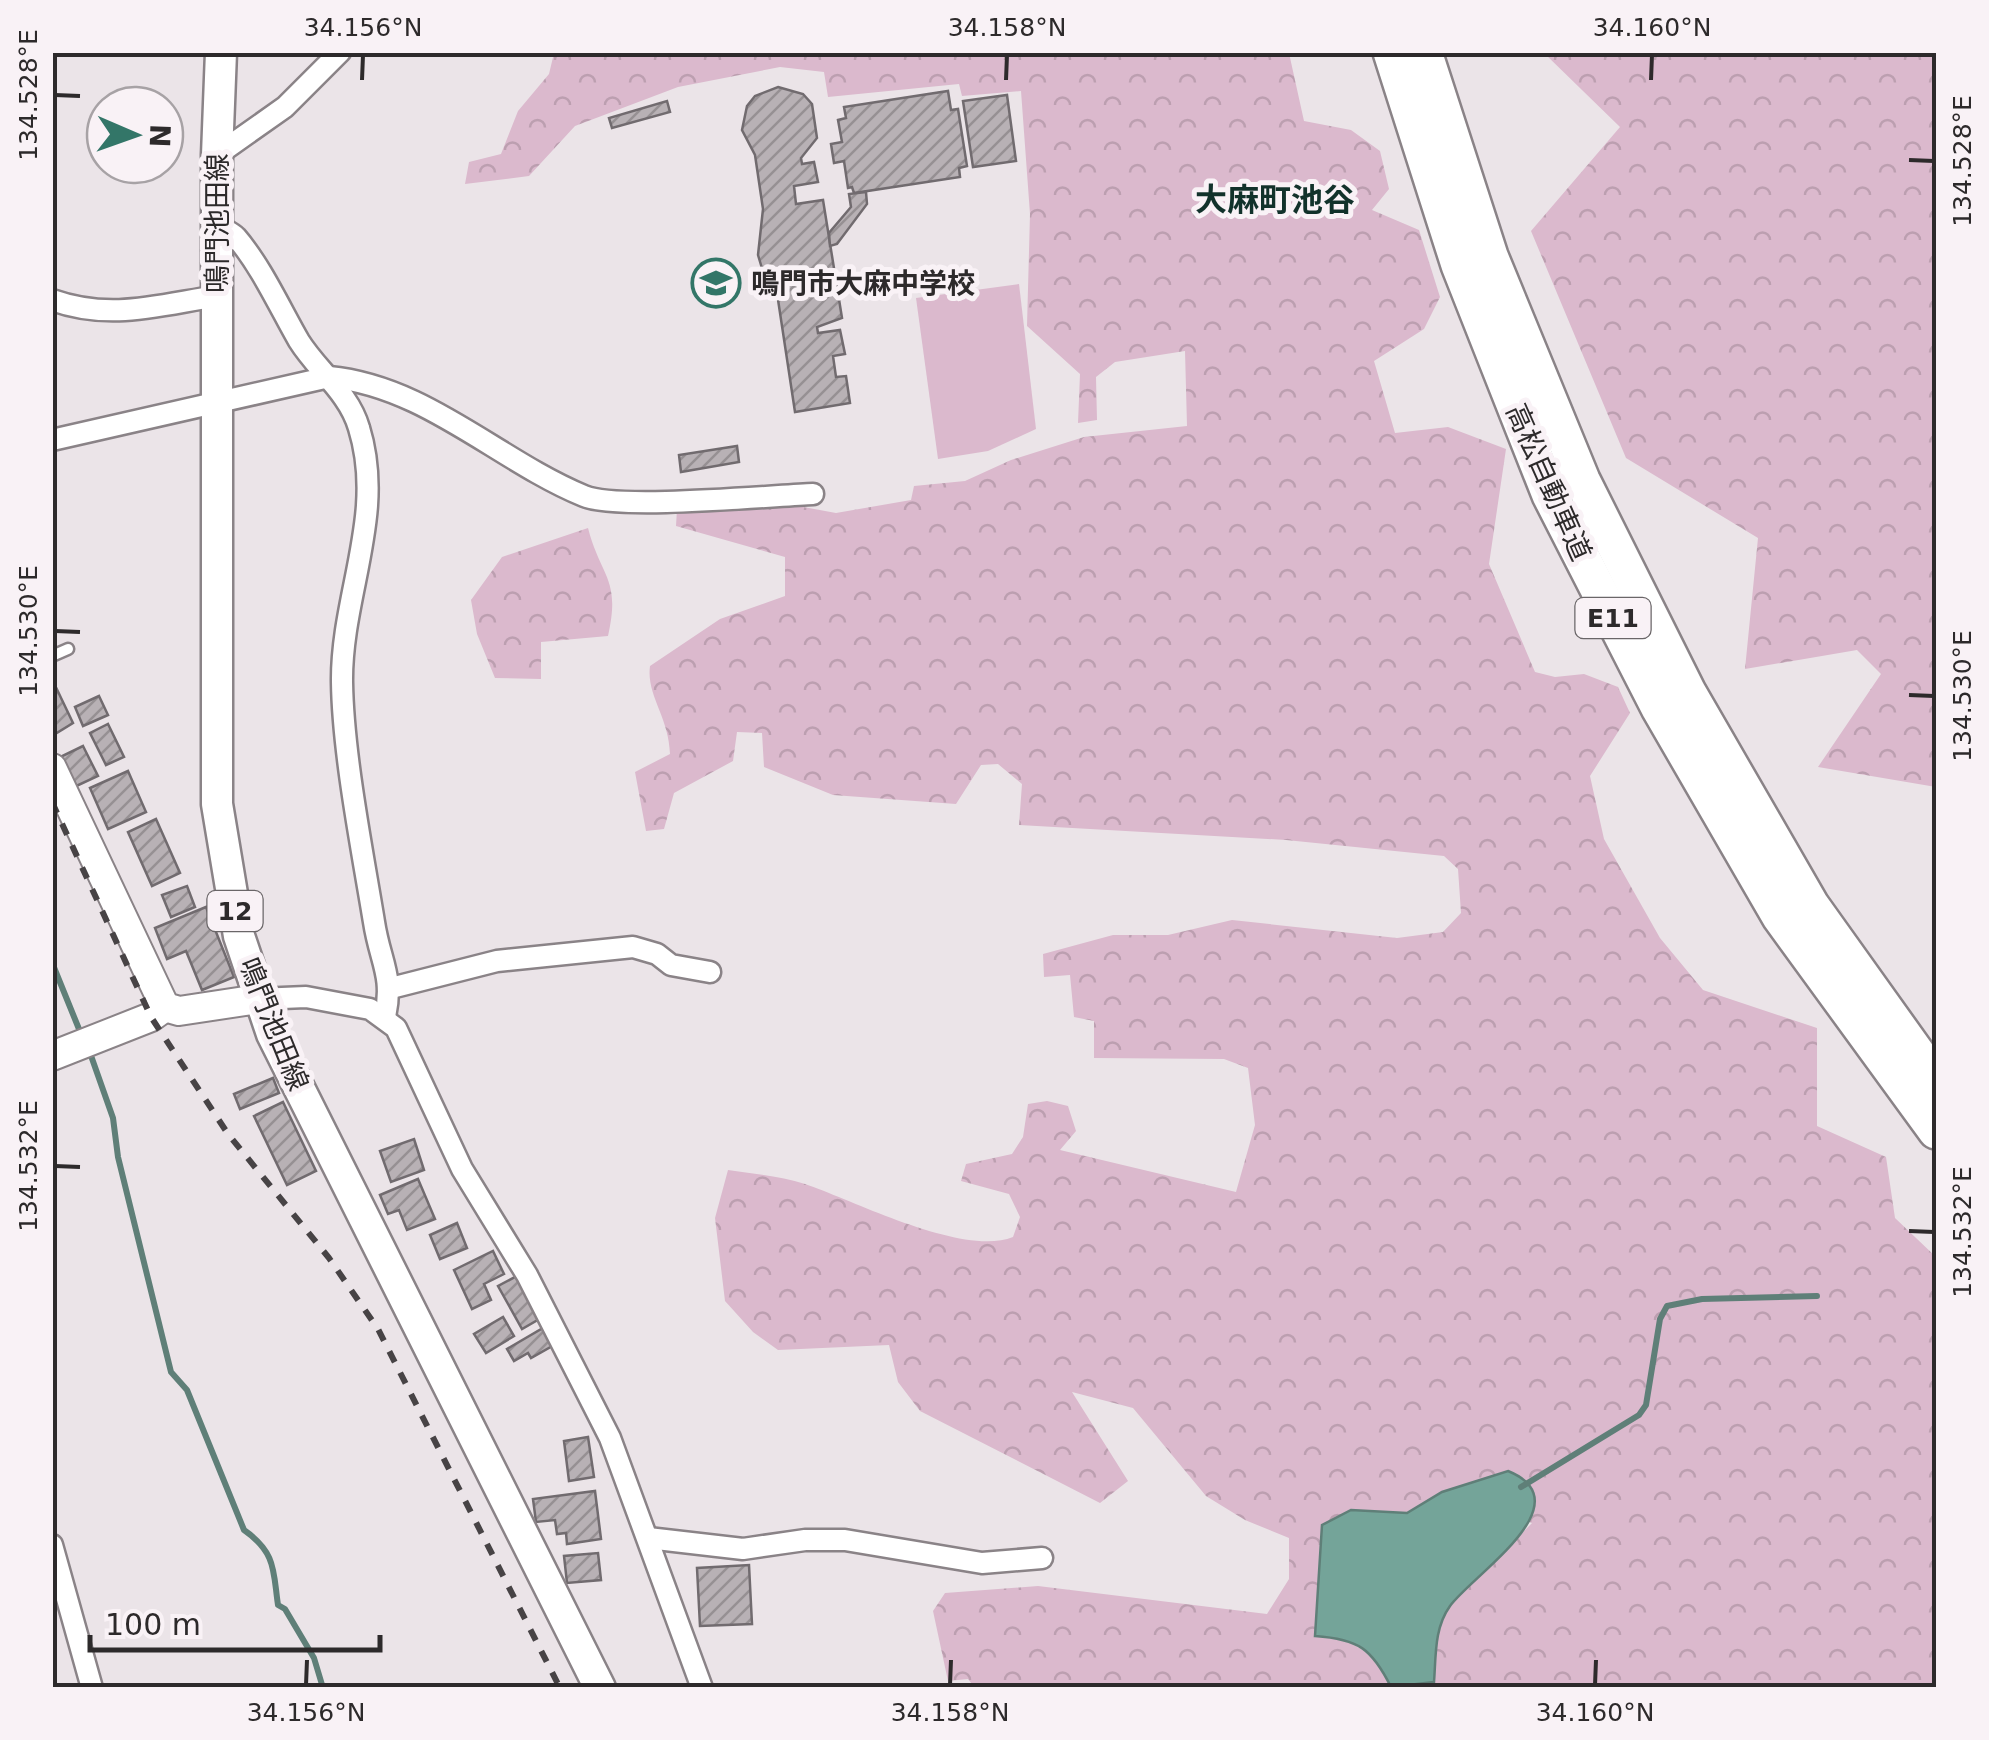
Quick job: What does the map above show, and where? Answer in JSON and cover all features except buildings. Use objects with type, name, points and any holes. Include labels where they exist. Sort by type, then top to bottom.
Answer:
[{"type":"highway","name":"高松自動車道","points":[[1392,52],[1460,265],[1550,496],[1660,708],[1780,917],[1936,1131]]},
{"type":"highway","name":"高松自動車道","points":[[1424,52],[1490,256],[1582,480],[1688,692],[1811,905],[1936,1080]]},
{"type":"main road","name":"鳴門池田線","points":[[221,52],[216,155],[217,804],[239,936],[258,998],[394,1283],[600,1688]]},
{"type":"main road","points":[[52,768],[165,1006]]},
{"type":"main road","points":[[75,1047],[165,1006],[179,1011],[258,998]]},
{"type":"street","points":[[216,155],[285,107],[340,52]]},
{"type":"street","points":[[218,225],[235,236],[301,344],[329,377],[359,426],[369,485],[367,528],[345,636],[342,683],[377,943],[392,988],[385,1017]]},
{"type":"street","points":[[52,300],[99,312],[218,296]]},
{"type":"street","points":[[52,440],[114,429],[329,377],[358,379],[433,410],[597,500],[813,494]]},
{"type":"street","points":[[392,988],[497,961],[633,948],[656,954],[671,964],[710,972]]},
{"type":"street","points":[[258,998],[306,997],[370,1009],[385,1017],[408,1049],[462,1169],[574,1362],[610,1438],[702,1688]]},
{"type":"street","points":[[648,1538],[744,1550],[805,1540],[845,1540],[982,1562],[1042,1558]]},
{"type":"street","points":[[52,1545],[92,1688]]},
{"type":"lane","points":[[52,656],[68,650]]},
{"type":"green space","points":[[554,53],[1289,53],[1304,121],[1351,130],[1380,151],[1389,189],[1372,210],[1419,230],[1440,297],[1424,329],[1374,361],[1395,433],[1448,427],[1506,449],[1489,564],[1535,672],[1555,677],[1584,674],[1618,687],[1630,713],[1590,776],[1604,839],[1660,938],[1703,990],[1817,1028],[1817,1126],[1886,1157],[1895,1218],[1936,1257],[1936,1687],[1420,1687],[1434,1682],[1437,1633],[1449,1606],[1532,1523],[1442,1492],[1407,1513],[1351,1510],[1322,1525],[1342,1638],[1377,1658],[1391,1687],[975,1688],[968,1679],[948,1681],[933,1611],[945,1593],[1038,1586],[1267,1614],[1289,1579],[1289,1538],[1245,1520],[1206,1496],[1133,1408],[1072,1392],[1128,1481],[1100,1503],[920,1411],[898,1382],[889,1345],[778,1350],[753,1332],[725,1301],[715,1218],[728,1170],[805,1184],[938,1234],[966,1240],[1013,1237],[1020,1217],[1009,1194],[961,1181],[966,1164],[1012,1154],[1023,1137],[1028,1104],[1047,1101],[1068,1106],[1076,1131],[1060,1150],[1236,1192],[1255,1125],[1248,1068],[1224,1059],[1094,1058],[1094,1021],[1074,1017],[1070,975],[1044,977],[1043,954],[1113,935],[1168,935],[1232,920],[1397,938],[1443,932],[1461,913],[1458,869],[1444,856],[1286,840],[1019,825],[1022,784],[998,764],[981,765],[956,804],[833,795],[764,767],[762,733],[737,732],[733,761],[674,793],[664,829],[646,831],[635,772],[670,754],[651,687],[650,666],[720,619],[785,596],[785,557],[676,526],[677,509],[798,506],[836,513],[911,500],[914,486],[965,481],[1011,460],[1084,437],[1187,426],[1185,351],[1115,362],[1096,377],[1097,420],[1078,423],[1080,374],[1027,326],[1030,214],[1021,91],[962,96],[959,84],[828,97],[824,72],[780,67],[678,87],[575,126],[529,176],[465,184],[469,162],[501,154],[518,111],[549,74]]},
{"type":"green space","points":[[1544,53],[1936,53],[1936,787],[1818,767],[1881,674],[1857,650],[1745,669],[1758,538],[1626,458],[1531,231],[1620,127]]},
{"type":"green space","points":[[1019,284],[1036,429],[988,451],[938,459],[916,298]]},
{"type":"green space","points":[[588,528],[611,590],[608,636],[541,642],[541,679],[495,678],[477,634],[471,600],[502,557]]},
{"type":"shaded area","points":[[1508,1471],[1529,1485],[1535,1501],[1529,1520],[1498,1559],[1450,1606],[1437,1643],[1434,1682],[1391,1687],[1377,1663],[1362,1648],[1343,1640],[1315,1636],[1322,1525],[1351,1510],[1407,1513],[1442,1492]]},
{"type":"waterway","points":[[52,914],[53,965],[81,1034]]},
{"type":"waterway","points":[[89,1050],[113,1118],[118,1157],[171,1372],[187,1390],[244,1530],[268,1555],[278,1605],[285,1609],[314,1658],[323,1688]]},
{"type":"waterway","points":[[1521,1487],[1639,1415],[1646,1405],[1660,1319],[1667,1306],[1702,1299],[1817,1296]]},
{"type":"railway","points":[[52,802],[151,1017],[228,1134],[329,1258],[378,1329],[560,1688]]},
{"type":"place","name":"鳴門市大麻中学校","points":[[716,283]]},
{"type":"district","name":"大麻町池谷","points":[[1275,200]]}]
